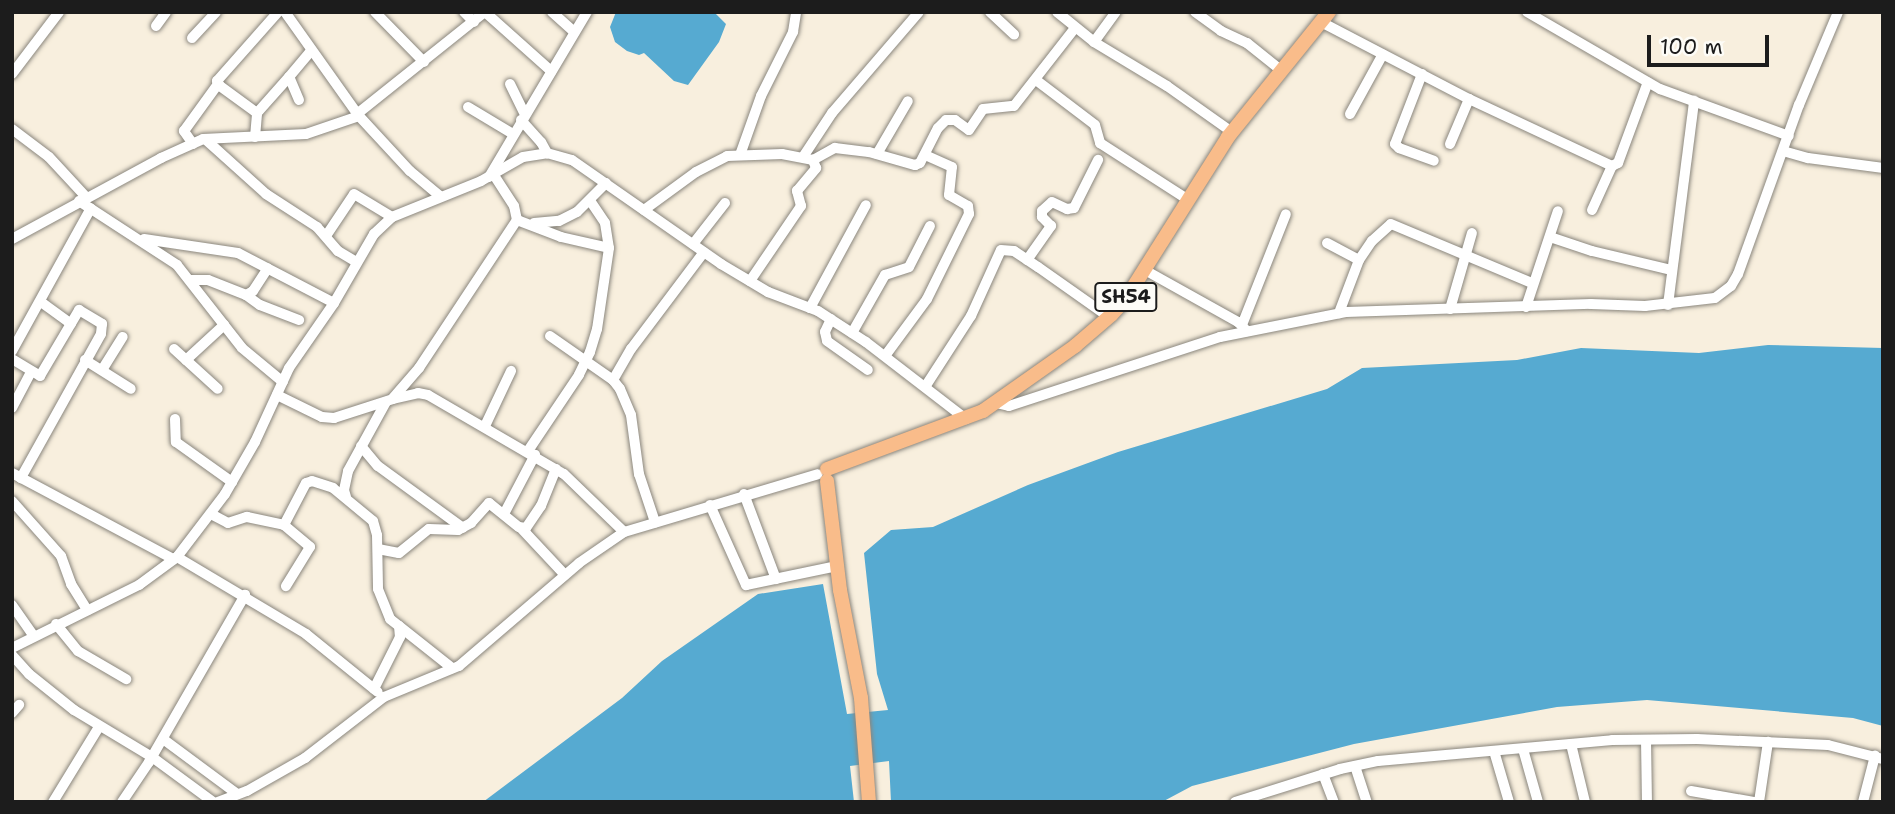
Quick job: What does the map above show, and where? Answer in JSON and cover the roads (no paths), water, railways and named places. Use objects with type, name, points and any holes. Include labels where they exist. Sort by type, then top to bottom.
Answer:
[{"type":"main road","name":"SH54","points":[[824,475],[966,419],[996,403],[1109,317],[1125,300],[1232,132],[1325,17]]},
{"type":"main road","points":[[824,475],[861,698],[870,802]]},
{"type":"street","points":[[12,74],[59,12]]},
{"type":"street","points":[[192,38],[216,12]]},
{"type":"street","points":[[192,144],[184,131],[218,84],[220,76],[278,12]]},
{"type":"street","points":[[285,12],[358,115],[410,171],[439,195]]},
{"type":"street","points":[[375,12],[424,62]]},
{"type":"street","points":[[464,12],[474,22]]},
{"type":"street","points":[[12,239],[83,199],[205,139],[315,132],[358,115],[485,12],[551,71]]},
{"type":"street","points":[[552,12],[575,32]]},
{"type":"street","points":[[491,176],[513,134],[587,12]]},
{"type":"street","points":[[740,155],[761,96],[793,32],[796,12]]},
{"type":"street","points":[[808,159],[832,113],[919,12]]},
{"type":"street","points":[[990,12],[1014,34]]},
{"type":"street","points":[[1057,12],[1094,42],[1167,86],[1232,132]]},
{"type":"street","points":[[1094,42],[1116,12]]},
{"type":"street","points":[[1195,12],[1221,31],[1247,43],[1282,71]]},
{"type":"street","points":[[1527,12],[1648,82],[1789,136]]},
{"type":"street","points":[[996,403],[1009,406],[1244,328],[1339,313],[1668,304],[1714,298],[1731,286],[1838,12]]},
{"type":"street","points":[[1325,17],[1383,54],[1469,99],[1612,166]]},
{"type":"street","points":[[644,210],[696,172],[727,156],[808,159],[835,148],[877,154],[915,165],[925,155],[942,123],[955,120],[969,130],[983,110],[1014,106],[1075,28]]},
{"type":"street","points":[[255,137],[257,113],[311,51]]},
{"type":"street","points":[[1350,114],[1383,54]]},
{"type":"street","points":[[1422,74],[1395,144],[1434,161]]},
{"type":"street","points":[[289,77],[299,100]]},
{"type":"street","points":[[1036,80],[1095,125],[1100,143],[1187,199]]},
{"type":"street","points":[[1592,210],[1612,166],[1618,163],[1648,82]]},
{"type":"street","points":[[218,84],[257,113]]},
{"type":"street","points":[[510,84],[523,117],[547,153]]},
{"type":"street","points":[[1450,144],[1469,99]]},
{"type":"street","points":[[877,154],[908,101]]},
{"type":"street","points":[[1668,304],[1694,101]]},
{"type":"street","points":[[468,107],[513,134]]},
{"type":"street","points":[[12,129],[49,156],[91,208],[115,227],[159,251],[190,280],[242,348],[283,382]]},
{"type":"street","points":[[205,139],[266,194],[326,236],[338,251],[356,262]]},
{"type":"street","points":[[1783,151],[1808,158],[1883,168]]},
{"type":"street","points":[[12,648],[139,584],[175,558],[211,514],[232,482],[289,368],[334,303],[374,234],[392,217],[439,195],[491,176],[523,157],[547,153],[572,160],[750,281],[768,292],[810,307],[831,319],[885,356],[966,419]]},
{"type":"street","points":[[885,356],[927,299],[969,214],[968,206],[948,194],[952,167],[925,155]]},
{"type":"street","points":[[750,281],[801,206],[796,191],[816,168],[808,159]]},
{"type":"street","points":[[1027,260],[1051,226],[1042,217],[1042,211],[1052,202],[1067,209],[1074,208],[1098,160]]},
{"type":"street","points":[[346,496],[344,490],[348,471],[389,400],[429,352],[517,220],[514,206],[491,176]]},
{"type":"street","points":[[531,223],[559,221],[591,202],[606,183]]},
{"type":"street","points":[[326,236],[354,194],[392,217]]},
{"type":"street","points":[[504,514],[531,453],[585,363],[597,329],[609,248],[605,223],[591,202]]},
{"type":"street","points":[[693,244],[725,203]]},
{"type":"street","points":[[810,307],[866,205]]},
{"type":"street","points":[[12,351],[91,208]]},
{"type":"street","points":[[1526,307],[1558,211]]},
{"type":"street","points":[[1244,328],[1286,214]]},
{"type":"street","points":[[517,220],[531,223],[561,237],[609,248]]},
{"type":"street","points":[[1339,313],[1359,260],[1372,241],[1391,224],[1532,283]]},
{"type":"street","points":[[852,333],[885,275],[909,267],[930,226]]},
{"type":"street","points":[[1450,309],[1472,233]]},
{"type":"street","points":[[1550,237],[1592,251],[1671,270]]},
{"type":"street","points":[[140,239],[222,249],[268,268],[334,303]]},
{"type":"street","points":[[1327,243],[1359,260]]},
{"type":"street","points":[[925,387],[971,316],[1001,250],[1014,251],[1109,317]]},
{"type":"street","points":[[613,380],[631,349],[704,252]]},
{"type":"street","points":[[246,295],[253,291],[268,268]]},
{"type":"street","points":[[1143,269],[1244,328]]},
{"type":"street","points":[[190,280],[204,279],[246,295],[260,306],[282,311],[299,320]]},
{"type":"street","points":[[41,302],[71,324]]},
{"type":"street","points":[[12,359],[41,376],[81,309],[102,324],[102,330],[85,360],[16,475],[245,595],[306,634],[384,697]]},
{"type":"street","points":[[831,319],[825,332],[827,341],[868,370]]},
{"type":"street","points":[[186,360],[224,325]]},
{"type":"street","points":[[103,370],[123,337]]},
{"type":"street","points":[[551,337],[613,380],[623,395],[631,415],[639,474],[655,522]]},
{"type":"street","points":[[174,349],[218,388]]},
{"type":"street","points":[[85,360],[131,389]]},
{"type":"street","points":[[485,426],[511,371]]},
{"type":"street","points":[[12,408],[31,372]]},
{"type":"street","points":[[277,395],[322,417],[334,418],[389,400],[418,393],[428,395],[556,469],[599,505],[624,532]]},
{"type":"street","points":[[174,419],[176,442],[232,482]]},
{"type":"street","points":[[361,446],[378,467],[463,528]]},
{"type":"street","points":[[521,528],[526,528],[533,520],[556,469]]},
{"type":"street","points":[[218,802],[305,758],[384,697],[452,668],[482,649],[565,575],[624,532],[744,494],[824,475]]},
{"type":"street","points":[[284,525],[308,481],[333,488],[346,496],[373,521],[378,549],[378,589],[390,619],[452,668]]},
{"type":"street","points":[[744,494],[776,579]]},
{"type":"street","points":[[12,501],[61,556],[71,584],[87,610]]},
{"type":"street","points":[[378,549],[399,554],[429,529],[451,532],[463,528],[488,503],[521,528],[565,575]]},
{"type":"street","points":[[710,505],[746,585],[837,566]]},
{"type":"street","points":[[211,514],[228,523],[247,517],[284,525],[310,547],[286,586]]},
{"type":"street","points":[[122,802],[163,739],[245,595]]},
{"type":"street","points":[[12,605],[34,636]]},
{"type":"street","points":[[57,624],[78,651],[126,679]]},
{"type":"street","points":[[374,688],[399,642],[399,626]]},
{"type":"street","points":[[12,655],[29,674],[99,727],[152,757],[213,802]]},
{"type":"street","points":[[53,802],[99,727]]},
{"type":"street","points":[[163,739],[256,802]]},
{"type":"street","points":[[1646,740],[1647,802]]},
{"type":"street","points":[[1238,801],[1355,766],[1416,757],[1646,740],[1828,745],[1879,757],[1863,802]]},
{"type":"street","points":[[1691,791],[1757,802],[1768,742]]},
{"type":"street","points":[[1572,744],[1585,802]]},
{"type":"street","points":[[1523,749],[1538,802]]},
{"type":"street","points":[[1494,751],[1509,802]]},
{"type":"street","points":[[1355,766],[1367,802]]},
{"type":"street","points":[[1324,774],[1334,802]]},
{"type":"water","points":[[616,12],[714,12],[726,24],[719,42],[688,85],[674,81],[644,53],[639,55],[627,51],[615,42],[610,27]]},
{"type":"water","points":[[1768,345],[1883,348],[1883,726],[1853,718],[1647,700],[1557,707],[1354,744],[1192,786],[1162,802],[891,802],[889,761],[850,766],[854,802],[483,802],[622,698],[662,661],[758,594],[823,584],[847,714],[888,710],[877,674],[864,553],[891,530],[933,527],[1028,485],[1118,452],[1327,389],[1362,368],[1517,360],[1581,348],[1699,353]]}]
